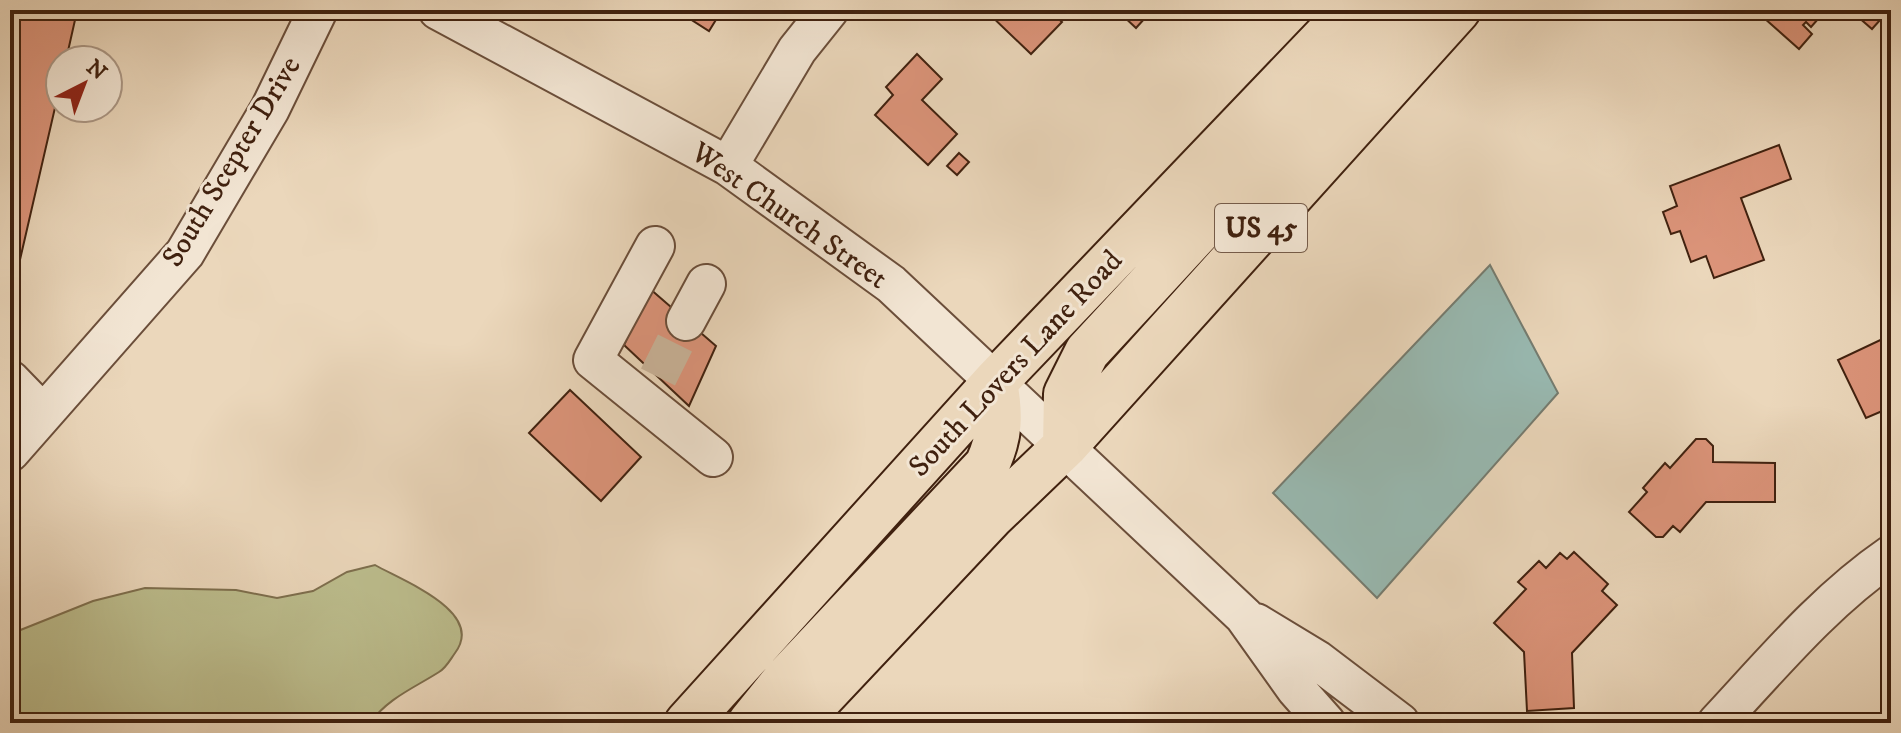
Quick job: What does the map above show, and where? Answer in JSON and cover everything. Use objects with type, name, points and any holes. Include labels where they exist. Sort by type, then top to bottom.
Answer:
[{"type":"main road","name":"South Lovers Lane Road","points":[[687,723],[995,382],[1351,10]]},
{"type":"main road","points":[[1065,446],[1066,394],[1087,352],[1403,10]]},
{"type":"main road","name":"US 45","points":[[797,723],[991,517],[1065,446],[1458,10]]},
{"type":"main road","points":[[750,723],[784,681],[987,465],[997,444],[1002,416],[995,382]]},
{"type":"street","name":"South Scepter Drive","points":[[10,452],[185,253],[270,109],[318,10]]},
{"type":"street","name":"West Church Street","points":[[438,10],[728,166],[891,284],[1244,616]]},
{"type":"street","points":[[728,166],[797,50],[829,10]]},
{"type":"street","points":[[655,246],[593,360],[652,389],[713,457]]},
{"type":"street","points":[[686,321],[706,284]]},
{"type":"street","points":[[10,380],[43,414]]},
{"type":"street","points":[[1717,723],[1814,619],[1862,575],[1891,555]]},
{"type":"street","points":[[1244,616],[1320,719]]},
{"type":"street","points":[[1244,616],[1317,660],[1400,723]]},
{"type":"green space","points":[[375,565],[421,589],[451,611],[460,624],[462,638],[444,668],[393,700],[370,723],[10,723],[10,637],[18,631],[93,601],[145,588],[236,590],[277,598],[313,591],[347,572]]},
{"type":"water","points":[[1490,265],[1558,393],[1377,598],[1273,493]]},
{"type":"building","points":[[10,10],[31,10],[75,20],[70,44],[44,44],[44,124],[51,124],[16,277],[10,276]]},
{"type":"building","points":[[676,10],[722,10],[709,31]]},
{"type":"building","points":[[985,10],[1049,10],[1062,22],[1031,54]]},
{"type":"building","points":[[1125,10],[1136,10],[1145,18],[1136,28],[1121,14]]},
{"type":"building","points":[[1755,10],[1826,10],[1811,27],[1806,22],[1803,25],[1812,34],[1799,49]]},
{"type":"building","points":[[1850,10],[1889,10],[1872,29]]},
{"type":"building","points":[[917,54],[942,79],[922,100],[957,134],[928,165],[875,115],[893,95],[886,87]]},
{"type":"building","points":[[1779,145],[1791,179],[1741,198],[1764,260],[1714,278],[1706,256],[1691,262],[1680,231],[1671,234],[1663,212],[1677,206],[1670,186]]},
{"type":"building","points":[[959,153],[969,162],[957,175],[947,166]]},
{"type":"building","points":[[649,288],[716,346],[689,406],[624,345]]},
{"type":"building","points":[[1891,327],[1891,412],[1887,409],[1866,418],[1838,360],[1889,336],[1886,329]]},
{"type":"building","points":[[570,390],[641,457],[601,501],[529,433]]},
{"type":"building","points":[[1696,439],[1706,439],[1713,446],[1713,462],[1775,463],[1775,502],[1706,502],[1680,532],[1673,526],[1663,537],[1656,537],[1629,512],[1647,492],[1643,488],[1665,463],[1670,468]]},
{"type":"building","points":[[1574,552],[1608,584],[1602,591],[1617,605],[1572,653],[1574,708],[1527,711],[1524,652],[1494,623],[1526,589],[1518,582],[1539,561],[1546,568],[1560,553],[1567,559]]},
{"type":"tunnel","points":[[658,377],[686,321]]}]
